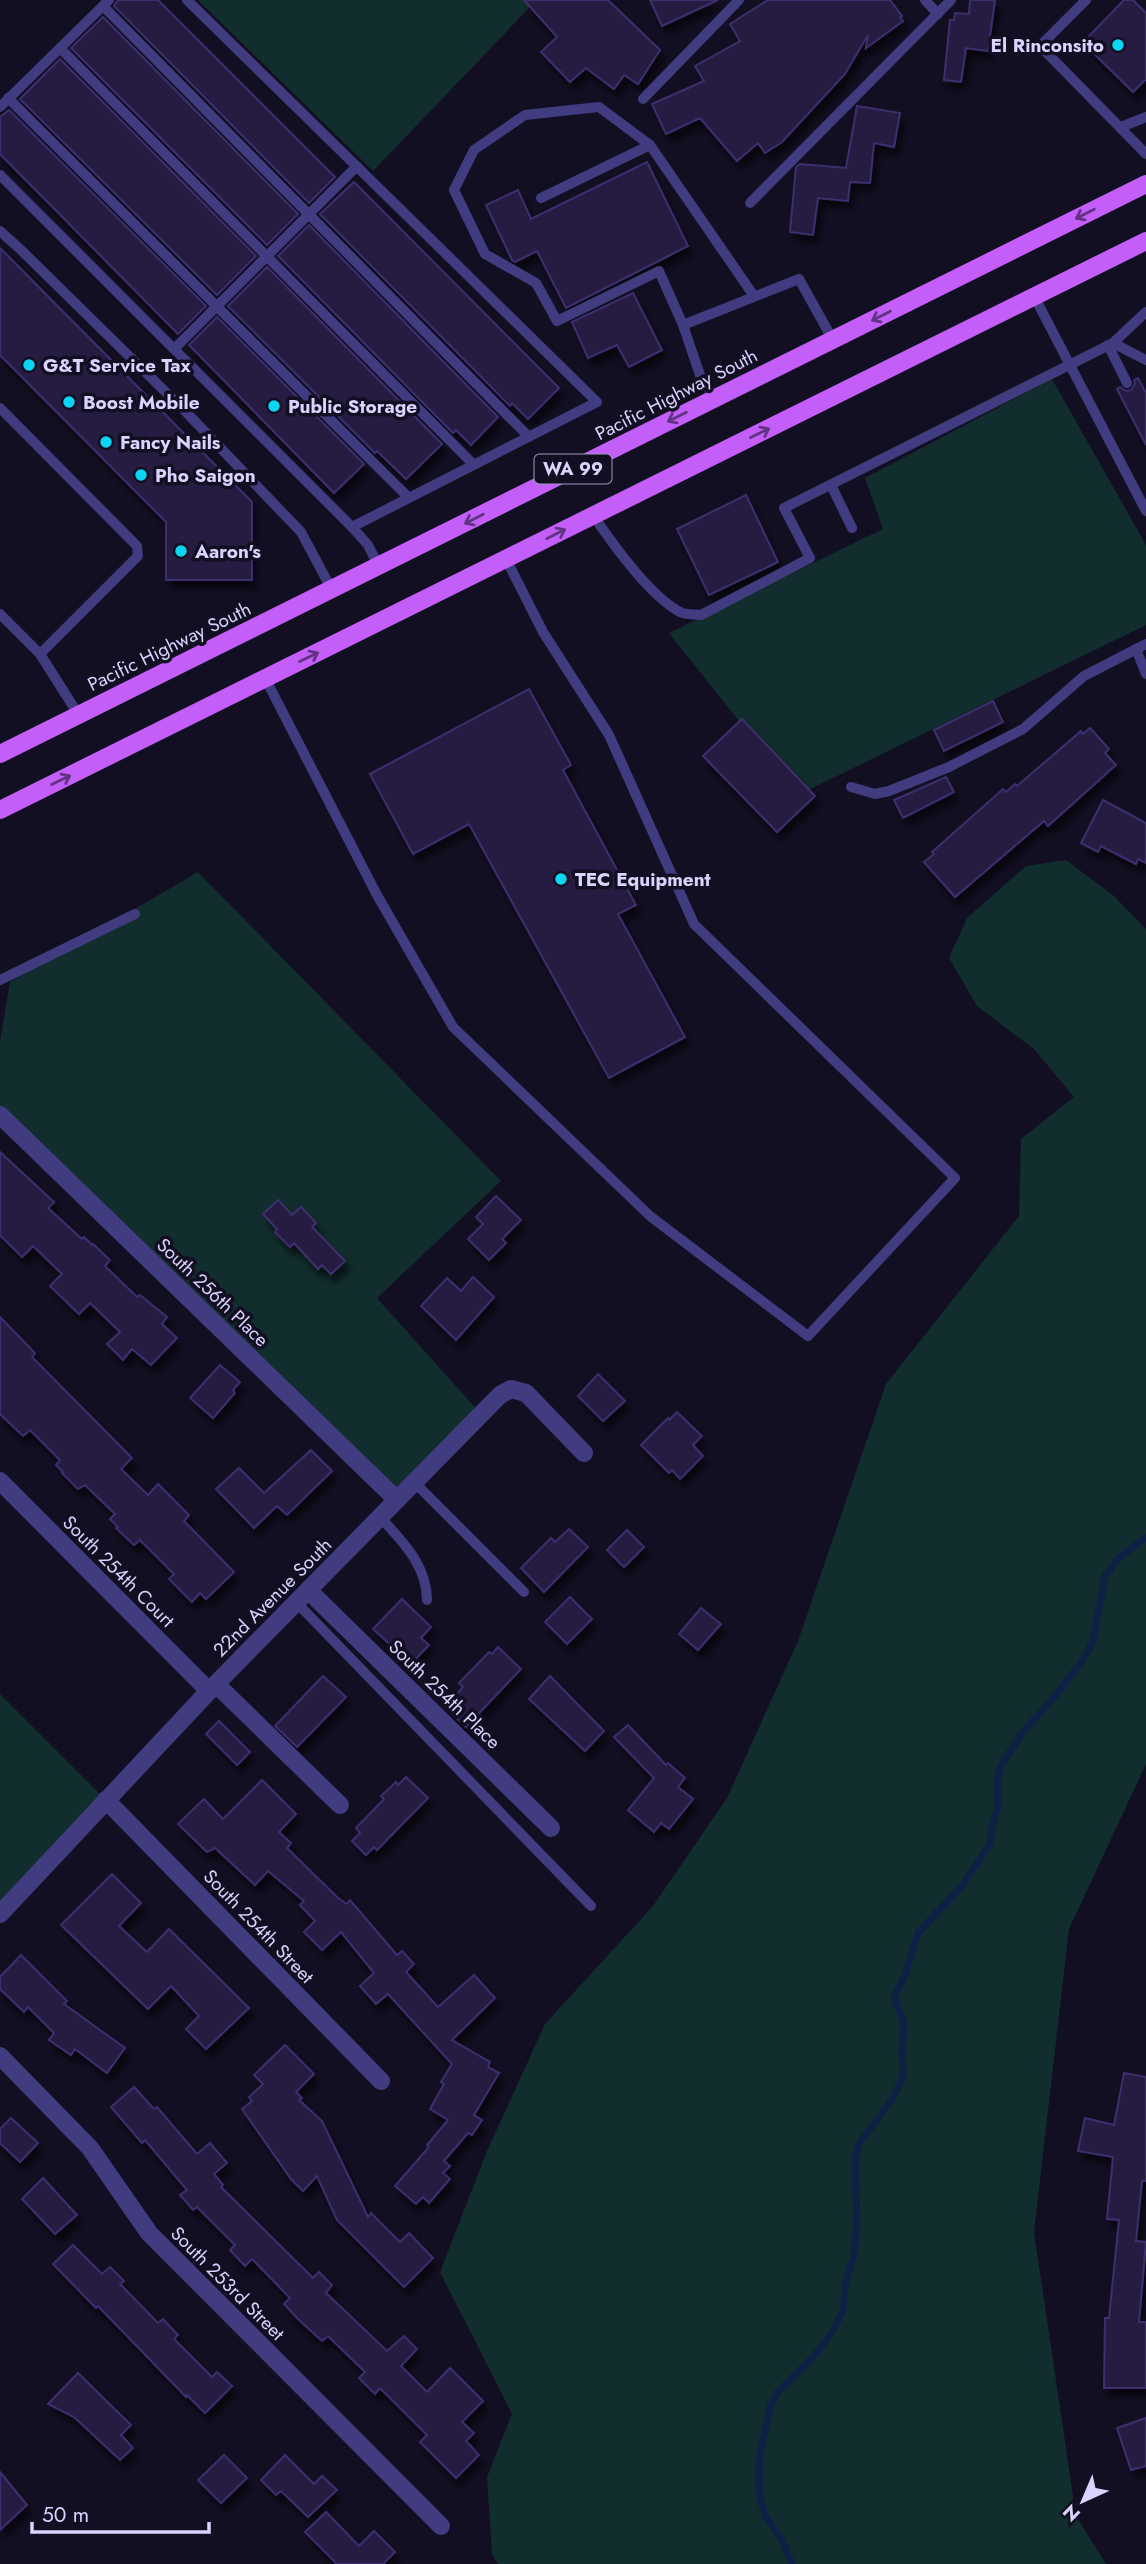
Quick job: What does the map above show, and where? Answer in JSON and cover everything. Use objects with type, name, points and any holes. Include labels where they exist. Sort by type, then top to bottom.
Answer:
[{"type":"main road","name":"Pacific Highway South","points":[[0,754],[1146,184]]},
{"type":"main road","name":"WA 99","points":[[0,810],[1146,241]]},
{"type":"street","name":"South 256th Place","points":[[0,1115],[397,1500]]},
{"type":"street","name":"22nd Avenue South","points":[[1,1909],[212,1688],[500,1395],[511,1389],[526,1393],[584,1454]]},
{"type":"street","name":"South 254th Court","points":[[0,1480],[212,1688]]},
{"type":"street","name":"South 254th Place","points":[[302,1596],[551,1828]]},
{"type":"street","points":[[212,1688],[340,1805]]},
{"type":"street","name":"South 254th Street","points":[[106,1800],[381,2081]]},
{"type":"street","name":"South 253rd Street","points":[[0,2056],[90,2148],[149,2233],[441,2526]]},
{"type":"lane","points":[[187,0],[597,402],[352,527]]},
{"type":"lane","points":[[643,99],[738,0]]},
{"type":"lane","points":[[925,0],[938,13]]},
{"type":"lane","points":[[750,203],[951,0]]},
{"type":"lane","points":[[1086,0],[1041,46],[1146,154]]},
{"type":"lane","points":[[409,498],[217,306],[4,102],[106,3],[529,437]]},
{"type":"lane","points":[[60,48],[474,465]]},
{"type":"lane","points":[[715,398],[701,378],[683,325],[659,271],[557,321],[536,284],[485,254],[454,190],[474,150],[525,115],[600,107],[650,145],[754,296]]},
{"type":"lane","points":[[1121,127],[1146,117]]},
{"type":"lane","points":[[541,198],[650,145]]},
{"type":"lane","points":[[174,349],[357,166]]},
{"type":"lane","points":[[0,175],[352,527],[368,545],[379,567]]},
{"type":"lane","points":[[0,232],[20,248],[186,412],[301,532],[331,590]]},
{"type":"lane","points":[[683,325],[799,279],[833,340]]},
{"type":"lane","points":[[1034,296],[1146,511]]},
{"type":"lane","points":[[593,515],[618,552],[665,602],[682,613],[701,615],[810,558],[784,508],[1110,344],[1146,312]]},
{"type":"lane","points":[[1110,344],[1146,360]]},
{"type":"lane","points":[[1110,344],[1127,383]]},
{"type":"lane","points":[[0,408],[137,546],[138,556],[40,654]]},
{"type":"lane","points":[[831,485],[852,528]]},
{"type":"lane","points":[[265,678],[377,895],[453,1027],[650,1216],[808,1336],[955,1178],[694,924],[609,735],[543,632],[506,559]]},
{"type":"lane","points":[[0,614],[40,654],[78,714]]},
{"type":"lane","points":[[852,787],[875,794],[948,767],[1023,729],[1084,676],[1141,647],[1146,674]]},
{"type":"lane","points":[[0,979],[135,914]]},
{"type":"lane","points":[[414,1482],[524,1592]]},
{"type":"lane","points":[[380,1517],[410,1551],[422,1572],[427,1588],[427,1600]]},
{"type":"lane","points":[[302,1596],[591,1906]]},
{"type":"green space","points":[[198,0],[525,0],[531,6],[373,171]]},
{"type":"green space","points":[[1052,379],[1146,545],[1146,625],[798,795],[669,633],[883,529],[865,478]]},
{"type":"green space","points":[[1066,860],[1114,896],[1146,929],[1146,1764],[1069,1929],[1034,2232],[1076,2516],[1106,2564],[498,2564],[492,2554],[487,2477],[512,2414],[440,2272],[487,2151],[545,2024],[653,1906],[727,1798],[798,1641],[886,1384],[1019,1216],[1021,1139],[1074,1097],[1034,1049],[977,1006],[949,958],[967,918],[1026,866]]},
{"type":"green space","points":[[198,872],[501,1181],[377,1298],[481,1414],[397,1500],[0,1115],[0,1042],[10,982]]},
{"type":"green space","points":[[0,1694],[106,1800],[0,1905]]},
{"type":"building","points":[[118,0],[158,0],[335,177],[309,203],[114,6]]},
{"type":"building","points":[[524,0],[608,0],[660,50],[638,84],[624,75],[614,89],[586,68],[570,82],[541,52],[557,37]]},
{"type":"building","points":[[650,0],[718,0],[662,26]]},
{"type":"building","points":[[768,0],[890,0],[903,21],[866,48],[868,35],[845,74],[782,142],[765,153],[758,143],[737,161],[700,118],[666,134],[652,104],[704,81],[695,66],[740,41],[730,24]]},
{"type":"building","points":[[970,0],[995,0],[988,51],[966,48],[961,82],[944,80],[950,20],[954,20],[955,13],[969,14]]},
{"type":"building","name":"El Rinconsito","points":[[1124,0],[1133,0],[1146,13],[1146,79],[1133,92],[1088,48],[1094,41],[1089,36]]},
{"type":"building","points":[[103,17],[298,214],[267,245],[71,48]]},
{"type":"building","points":[[60,59],[256,256],[217,295],[20,99]]},
{"type":"building","points":[[857,106],[900,113],[894,147],[874,143],[870,183],[850,182],[848,201],[818,198],[813,235],[790,232],[796,167],[800,164],[846,168]]},
{"type":"building","points":[[9,110],[206,306],[178,334],[0,154],[0,117]]},
{"type":"building","points":[[647,162],[688,246],[566,308],[537,251],[515,262],[512,260],[486,205],[518,190],[531,219]]},
{"type":"building","points":[[354,182],[559,388],[528,419],[512,403],[510,406],[320,214]]},
{"type":"building","points":[[309,225],[498,417],[471,445],[456,430],[453,433],[278,256]]},
{"type":"building","points":[[0,248],[252,502],[252,580],[166,580],[166,522],[0,355]]},
{"type":"building","points":[[267,267],[442,444],[406,479],[377,451],[375,453],[228,306]]},
{"type":"building","points":[[633,293],[662,350],[629,367],[617,345],[588,358],[572,322]]},
{"type":"building","name":"Public Storage","points":[[217,317],[364,464],[334,493],[189,345]]},
{"type":"building","points":[[1138,378],[1146,393],[1146,445],[1117,389],[1120,387],[1126,391],[1131,390],[1135,384],[1134,380]]},
{"type":"building","points":[[746,495],[778,562],[709,595],[677,529]]},
{"type":"building","name":"TEC Equipment","points":[[529,689],[571,765],[563,770],[636,905],[618,914],[685,1037],[609,1078],[469,824],[413,854],[370,774]]},
{"type":"building","points":[[993,701],[1003,722],[944,751],[934,730]]},
{"type":"building","points":[[742,719],[815,796],[777,832],[703,756]]},
{"type":"building","points":[[1090,728],[1109,749],[1105,753],[1116,765],[1048,826],[1044,821],[955,897],[924,862],[1003,789],[1006,792],[1015,784],[1017,786],[1081,731],[1083,734]]},
{"type":"building","points":[[946,777],[954,792],[903,818],[894,800]]},
{"type":"building","points":[[1103,800],[1146,823],[1146,863],[1138,859],[1136,864],[1101,846],[1098,852],[1081,843]]},
{"type":"building","points":[[0,1152],[54,1202],[48,1208],[110,1260],[105,1266],[137,1297],[140,1295],[167,1317],[162,1324],[177,1338],[151,1365],[132,1349],[123,1360],[107,1344],[120,1332],[90,1303],[79,1314],[50,1286],[62,1274],[33,1246],[22,1257],[0,1235]]},
{"type":"building","points":[[496,1196],[521,1220],[502,1239],[506,1243],[489,1260],[468,1239],[483,1224],[476,1217]]},
{"type":"building","points":[[278,1200],[292,1215],[301,1207],[316,1223],[312,1227],[345,1261],[331,1274],[322,1265],[318,1269],[294,1243],[290,1247],[275,1232],[277,1229],[263,1214]]},
{"type":"building","points":[[473,1277],[494,1297],[456,1340],[421,1306],[447,1278],[461,1291]]},
{"type":"building","points":[[0,1317],[35,1353],[32,1357],[132,1458],[121,1469],[148,1495],[158,1484],[189,1515],[184,1521],[234,1572],[206,1599],[200,1593],[192,1602],[169,1579],[174,1574],[140,1540],[134,1545],[116,1528],[118,1527],[110,1519],[115,1514],[85,1485],[78,1489],[62,1473],[56,1465],[60,1460],[30,1430],[23,1436],[0,1414]]},
{"type":"building","points":[[220,1365],[240,1382],[233,1390],[235,1393],[213,1418],[190,1398]]},
{"type":"building","points":[[598,1374],[625,1401],[603,1421],[578,1396]]},
{"type":"building","points":[[677,1412],[702,1436],[693,1445],[703,1456],[680,1479],[672,1470],[669,1473],[641,1445]]},
{"type":"building","points":[[311,1450],[332,1471],[287,1515],[277,1506],[254,1528],[216,1489],[239,1468],[264,1493]]},
{"type":"building","points":[[569,1529],[588,1547],[544,1592],[521,1568],[551,1538],[555,1542]]},
{"type":"building","points":[[627,1530],[644,1547],[624,1567],[607,1550]]},
{"type":"building","points":[[570,1597],[592,1619],[567,1644],[545,1622]]},
{"type":"building","points":[[402,1599],[431,1627],[421,1638],[429,1645],[411,1664],[373,1629]]},
{"type":"building","points":[[701,1608],[721,1624],[698,1650],[679,1634]]},
{"type":"building","points":[[498,1647],[521,1669],[466,1727],[445,1707],[463,1687],[459,1683],[489,1652],[492,1654]]},
{"type":"building","points":[[323,1676],[346,1697],[297,1747],[275,1726]]},
{"type":"building","points":[[550,1676],[604,1731],[585,1751],[529,1699]]},
{"type":"building","points":[[219,1721],[250,1752],[237,1765],[206,1734]]},
{"type":"building","points":[[628,1725],[666,1765],[668,1763],[685,1778],[678,1787],[693,1799],[669,1829],[661,1823],[654,1832],[628,1810],[654,1778],[614,1737]]},
{"type":"building","points":[[406,1777],[428,1798],[377,1850],[374,1847],[366,1855],[352,1841],[360,1833],[356,1828],[384,1799],[381,1796]]},
{"type":"building","points":[[262,1780],[296,1814],[279,1832],[291,1843],[287,1848],[338,1898],[347,1904],[350,1900],[397,1955],[402,1951],[414,1964],[406,1972],[438,2007],[474,1975],[495,1998],[452,2040],[490,2062],[488,2067],[499,2073],[474,2115],[482,2120],[472,2135],[468,2133],[444,2161],[450,2166],[443,2173],[450,2179],[429,2203],[423,2197],[416,2204],[395,2186],[448,2120],[430,2109],[452,2064],[388,1994],[376,2004],[360,1986],[374,1973],[341,1932],[322,1950],[304,1932],[315,1921],[300,1905],[304,1901],[268,1871],[255,1885],[215,1848],[207,1852],[178,1824],[204,1799],[223,1819]]},
{"type":"building","points":[[112,1874],[141,1903],[119,1926],[147,1952],[169,1929],[249,2008],[206,2049],[186,2029],[199,2016],[171,1986],[148,2009],[61,1925]]},
{"type":"building","points":[[21,1955],[67,2001],[64,2004],[125,2048],[107,2073],[75,2049],[71,2055],[49,2040],[54,2033],[28,2007],[24,2012],[0,1989],[0,1977]]},
{"type":"building","points":[[285,2045],[314,2074],[296,2092],[302,2098],[299,2100],[322,2121],[368,2217],[371,2213],[400,2242],[409,2233],[433,2258],[404,2287],[337,2220],[317,2176],[303,2191],[291,2179],[242,2109],[252,2101],[249,2097],[263,2084],[254,2075]]},
{"type":"building","points":[[1124,2073],[1146,2077],[1146,2181],[1142,2181],[1136,2241],[1146,2242],[1139,2322],[1146,2322],[1146,2388],[1104,2388],[1105,2318],[1109,2318],[1119,2220],[1107,2219],[1113,2157],[1078,2151],[1085,2118],[1114,2125]]},
{"type":"building","points":[[134,2087],[154,2109],[157,2107],[197,2154],[210,2143],[227,2163],[214,2174],[223,2185],[221,2187],[313,2278],[319,2272],[332,2285],[326,2293],[387,2351],[404,2336],[417,2349],[401,2366],[427,2392],[450,2368],[483,2401],[462,2422],[474,2433],[466,2441],[479,2455],[456,2478],[420,2442],[427,2435],[380,2388],[375,2394],[359,2378],[365,2372],[328,2336],[322,2341],[299,2320],[284,2304],[290,2298],[252,2259],[245,2266],[230,2250],[235,2245],[197,2207],[193,2210],[180,2195],[187,2190],[145,2140],[142,2143],[111,2107]]},
{"type":"building","points":[[11,2118],[38,2143],[20,2162],[0,2143],[0,2129]]},
{"type":"building","points":[[43,2178],[77,2215],[55,2234],[22,2199]]},
{"type":"building","points":[[73,2245],[102,2274],[110,2267],[124,2281],[120,2284],[158,2323],[163,2319],[178,2335],[174,2339],[212,2377],[217,2372],[232,2386],[205,2413],[53,2264]]},
{"type":"building","points":[[78,2373],[131,2425],[121,2435],[133,2448],[120,2460],[74,2417],[48,2404]]},
{"type":"building","points":[[1146,2418],[1146,2466],[1131,2470],[1117,2428]]},
{"type":"building","points":[[224,2455],[247,2478],[221,2503],[198,2480]]},
{"type":"building","points":[[285,2455],[314,2484],[322,2476],[337,2490],[308,2517],[281,2491],[276,2495],[261,2480]]},
{"type":"building","points":[[0,2472],[27,2505],[0,2530]]},
{"type":"building","points":[[326,2512],[359,2546],[374,2531],[395,2552],[383,2564],[337,2564],[305,2532]]},
{"type":"waterway","points":[[792,2564],[782,2540],[765,2515],[759,2492],[759,2460],[770,2407],[776,2394],[814,2356],[832,2332],[843,2311],[845,2283],[854,2256],[857,2221],[855,2162],[858,2145],[893,2098],[903,2077],[904,2023],[894,1997],[904,1978],[918,1933],[962,1886],[990,1844],[998,1807],[997,1781],[1000,1767],[1022,1733],[1081,1663],[1093,1641],[1105,1576],[1118,1559],[1146,1537]]},
{"type":"place","name":"El Rinconsito","points":[[1118,45]]},
{"type":"place","name":"G&T Service Tax","points":[[29,365]]},
{"type":"place","name":"Boost Mobile","points":[[69,402]]},
{"type":"place","name":"Public Storage","points":[[274,406]]},
{"type":"place","name":"Fancy Nails","points":[[106,442]]},
{"type":"place","name":"Pho Saigon","points":[[141,475]]},
{"type":"place","name":"Aaron's","points":[[181,551]]},
{"type":"place","name":"TEC Equipment","points":[[561,879]]}]
